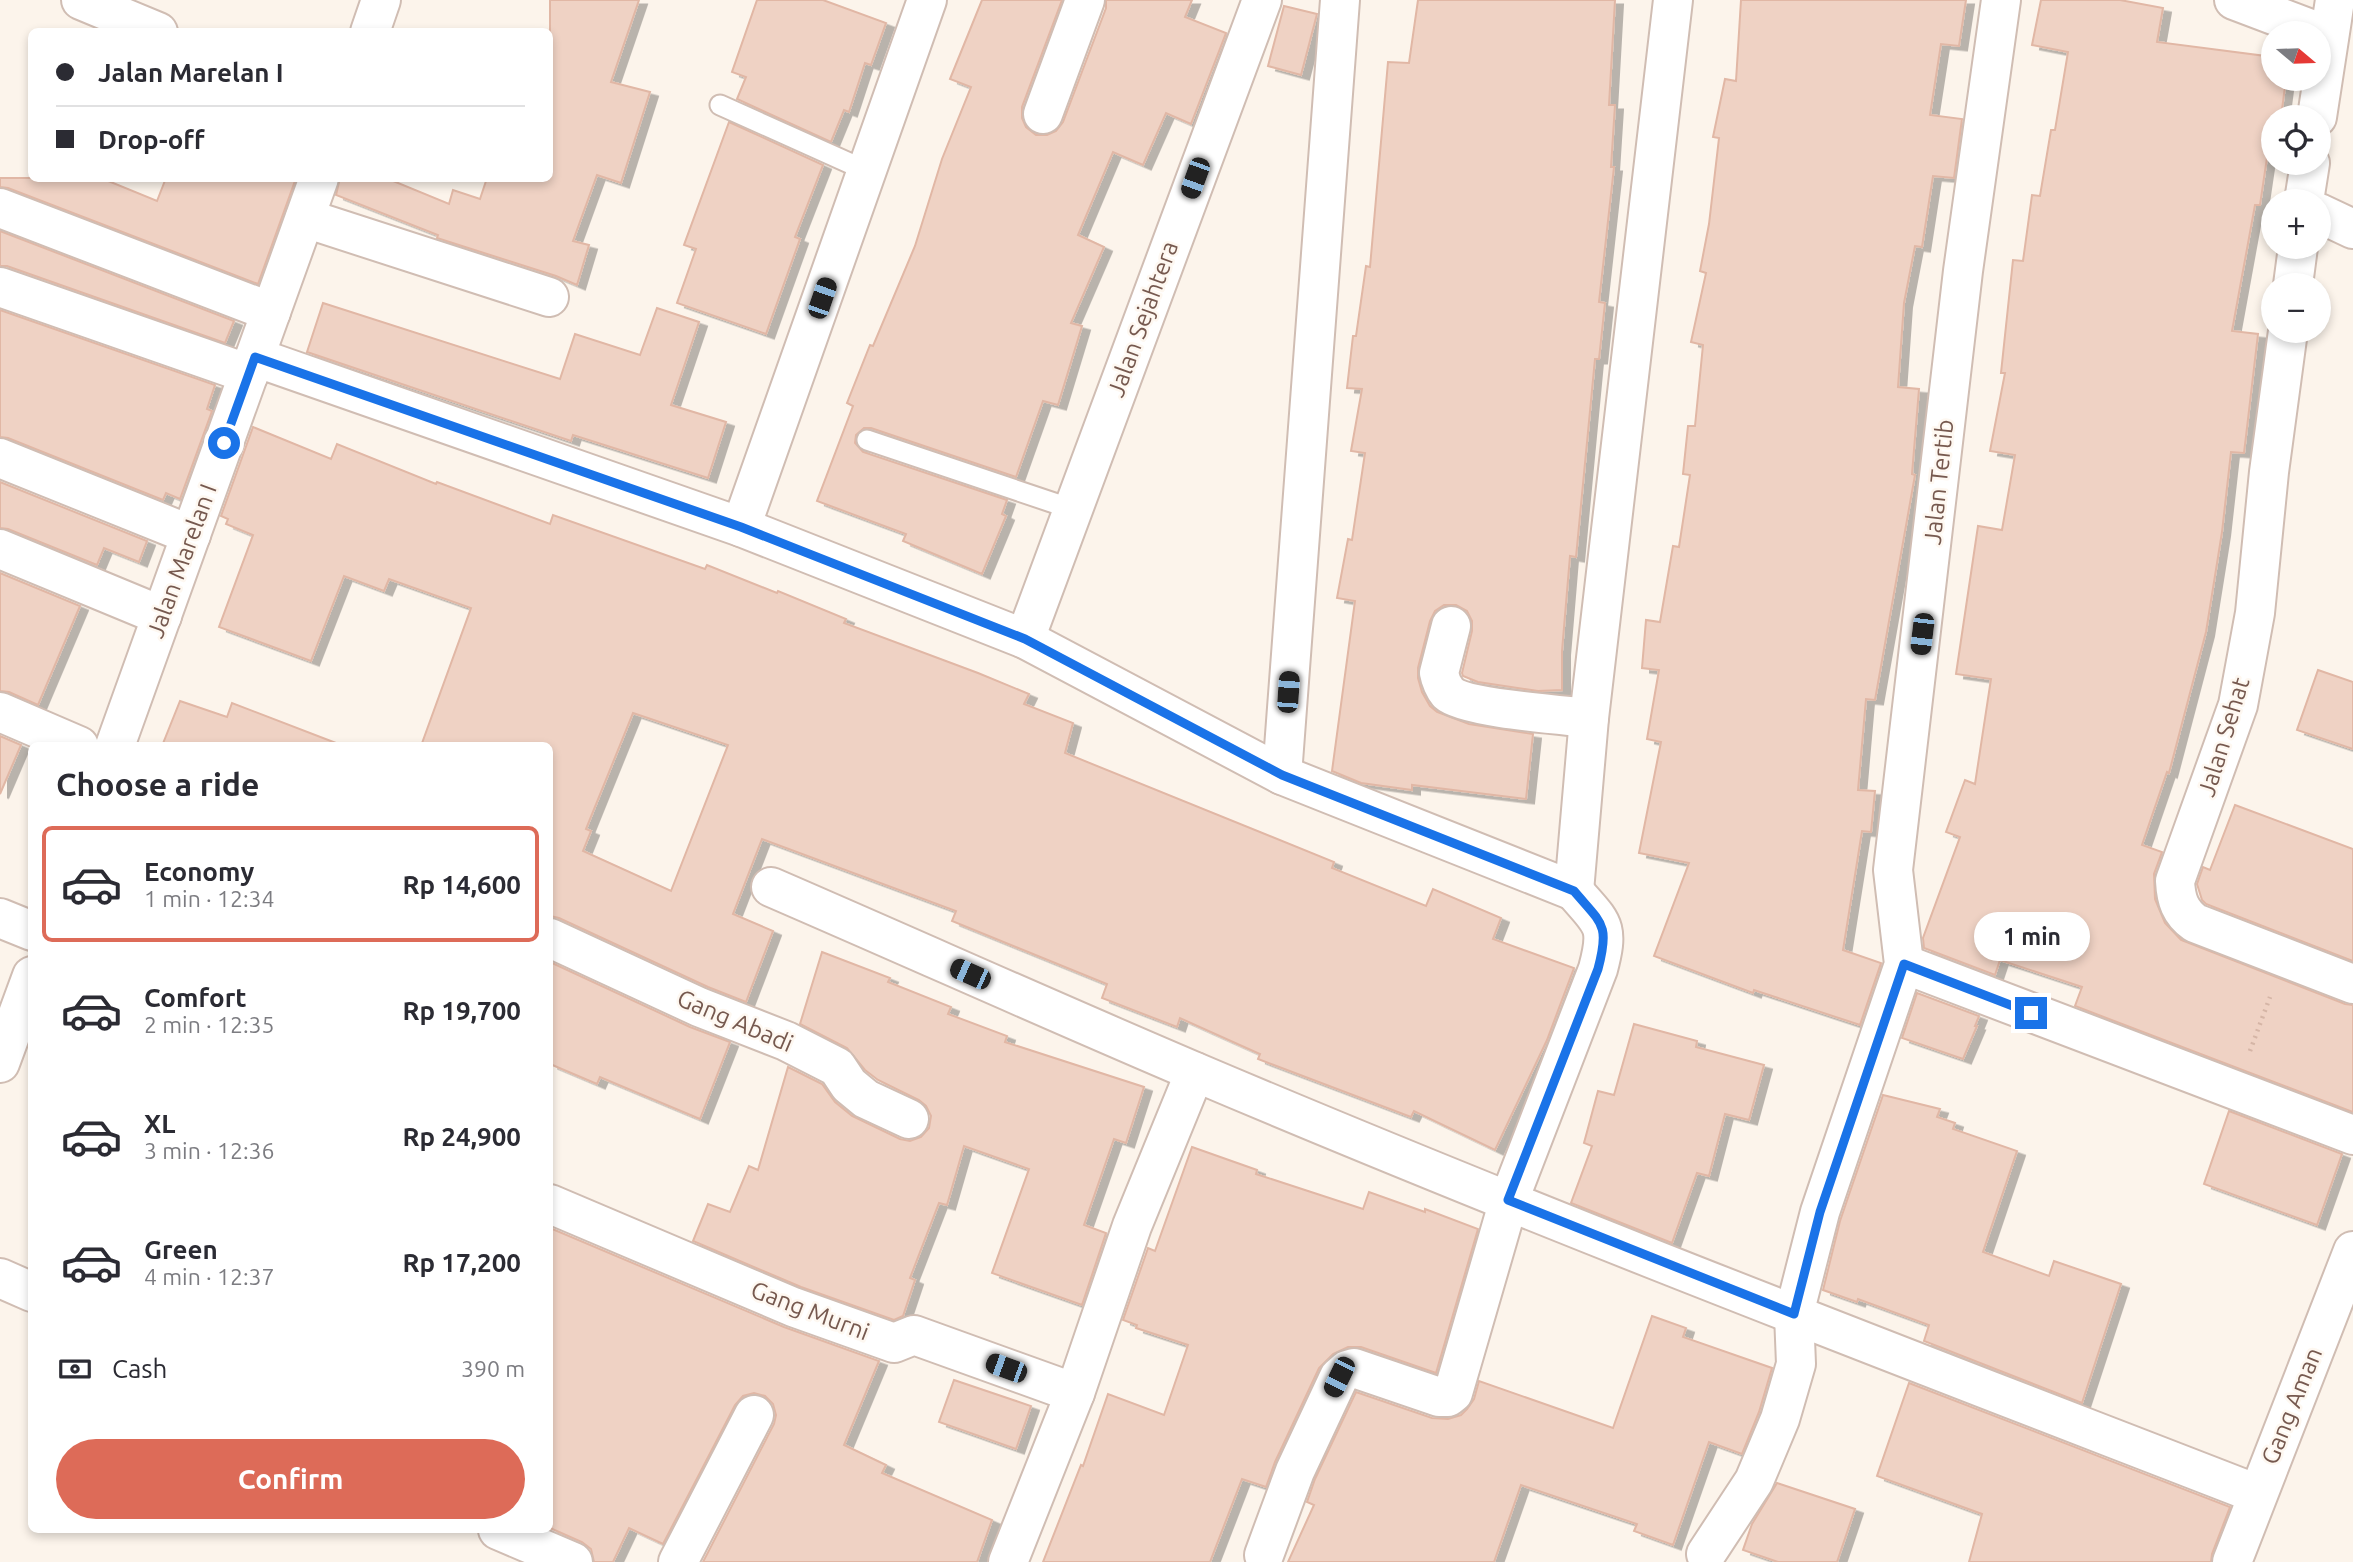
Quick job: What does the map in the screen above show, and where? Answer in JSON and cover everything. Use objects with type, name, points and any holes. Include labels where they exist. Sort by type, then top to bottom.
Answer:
[{"type":"street","points":[[81,0],[148,28]]},
{"type":"street","points":[[371,28],[381,0]]},
{"type":"street","points":[[741,527],[927,0]]},
{"type":"street","points":[[1043,114],[1085,0]]},
{"type":"street","name":"Jalan Sejahtera","points":[[1025,639],[1262,0]]},
{"type":"street","points":[[1282,775],[1339,0]]},
{"type":"street","points":[[1574,891],[1589,718],[1673,0]]},
{"type":"street","name":"Jalan Tertib","points":[[1904,964],[1893,870],[1963,271],[2001,0]]},
{"type":"street","points":[[2234,0],[2332,18],[2319,105]]},
{"type":"street","name":"Jalan Marelan I","points":[[116,742],[318,182]]},
{"type":"street","points":[[0,208],[271,312]]},
{"type":"street","points":[[305,218],[549,297]]},
{"type":"street","points":[[2331,219],[2353,229]]},
{"type":"street","points":[[0,287],[252,365],[741,527],[1025,639],[1282,775],[1574,891],[1602,923],[1605,943],[1598,969],[1508,1200],[1453,1393],[1448,1397],[1439,1396],[1354,1368],[1347,1370],[1339,1377],[1295,1471],[1264,1555]]},
{"type":"street","name":"Jalan Sehat","points":[[2286,343],[2269,472],[2255,613],[2238,705],[2175,881],[2179,906],[2184,915],[2194,923],[2353,984]]},
{"type":"street","points":[[0,458],[191,535]]},
{"type":"street","points":[[0,549],[162,616]]},
{"type":"street","points":[[1451,626],[1440,673],[1449,693],[1471,702],[1589,718]]},
{"type":"street","points":[[0,712],[70,742]]},
{"type":"street","points":[[771,887],[1195,1072],[1508,1200],[2257,1494]]},
{"type":"street","points":[[0,918],[28,929]]},
{"type":"street","name":"Gang Abadi","points":[[553,939],[699,1007],[786,1041],[837,1067],[849,1085],[866,1099],[909,1119]]},
{"type":"street","points":[[1706,1554],[1754,1480],[1780,1419],[1796,1364],[1794,1314],[1820,1212],[1904,964],[2353,1136]]},
{"type":"street","points":[[0,1062],[28,995]]},
{"type":"street","points":[[1008,1562],[1075,1393],[1132,1226],[1195,1072]]},
{"type":"street","name":"Gang Murni","points":[[553,1205],[793,1307],[894,1343],[914,1335],[1075,1393]]},
{"type":"street","name":"Gang Aman","points":[[2232,1562],[2353,1251]]},
{"type":"street","points":[[0,1279],[28,1290]]},
{"type":"street","points":[[678,1562],[754,1415]]},
{"type":"street","points":[[505,1533],[573,1562]]},
{"type":"lane","points":[[720,105],[867,171]]},
{"type":"lane","points":[[867,440],[1072,509]]},
{"type":"path","points":[[2235,1091],[2286,957]]},
{"type":"building","points":[[550,0],[639,0],[611,82],[650,92],[621,183],[597,175],[573,241],[589,245],[577,285],[437,238],[438,235],[336,195],[339,182],[396,182],[449,204],[453,190],[480,199],[486,182],[553,182],[553,28],[550,28]]},
{"type":"building","points":[[757,0],[823,0],[886,23],[871,65],[865,63],[849,112],[844,110],[831,142],[737,99],[746,77],[732,72]]},
{"type":"building","points":[[982,0],[1062,0],[1022,107],[1022,118],[1026,127],[1036,135],[1047,135],[1056,131],[1063,122],[1106,8],[1106,0],[1192,0],[1185,17],[1226,33],[1191,124],[1166,113],[1143,165],[1113,152],[1078,235],[1104,247],[1071,323],[1082,326],[1058,405],[1043,401],[1016,477],[871,428],[864,428],[856,435],[855,443],[863,452],[1007,500],[1002,514],[1006,516],[982,574],[903,541],[906,534],[817,501],[853,406],[847,403],[915,246],[942,159],[971,87],[950,79]]},
{"type":"building","points":[[1418,0],[1615,0],[1609,105],[1615,105],[1611,167],[1614,167],[1599,302],[1605,303],[1599,359],[1595,359],[1576,557],[1570,556],[1562,651],[1562,690],[1538,691],[1478,682],[1463,676],[1472,621],[1467,611],[1456,605],[1444,605],[1435,611],[1418,668],[1422,692],[1437,712],[1469,724],[1533,734],[1526,799],[1412,785],[1412,790],[1361,783],[1332,771],[1355,601],[1337,598],[1348,539],[1352,540],[1365,453],[1351,451],[1362,389],[1347,388],[1366,266],[1370,267],[1388,62],[1409,63]]},
{"type":"building","points":[[1741,0],[1966,0],[1959,46],[1941,44],[1930,115],[1962,119],[1954,178],[1933,176],[1922,247],[1915,246],[1904,303],[1898,387],[1919,389],[1912,474],[1915,475],[1875,700],[1866,699],[1858,790],[1875,791],[1871,832],[1862,831],[1843,950],[1881,963],[1860,1025],[1754,990],[1753,993],[1654,956],[1689,863],[1639,853],[1661,742],[1647,739],[1659,670],[1642,668],[1646,620],[1660,622],[1673,546],[1679,547],[1690,475],[1683,474],[1688,426],[1695,426],[1703,345],[1691,342],[1706,273],[1700,271],[1709,224],[1719,138],[1713,137],[1725,79],[1736,81]]},
{"type":"building","points":[[2041,0],[2120,0],[2163,8],[2157,42],[2261,55],[2261,91],[2284,91],[2283,105],[2261,105],[2261,175],[2264,175],[2260,205],[2255,205],[2232,331],[2258,334],[2244,453],[2231,452],[2206,632],[2169,773],[2167,772],[2142,845],[2162,852],[2154,874],[2155,899],[2165,923],[2181,940],[2353,1005],[2353,1112],[2075,1006],[2082,987],[2000,960],[1995,975],[1924,948],[1923,938],[1960,837],[1946,832],[1965,780],[1975,784],[1991,679],[1956,674],[1978,526],[2002,530],[2015,455],[1990,451],[2005,373],[2001,373],[2013,260],[2023,261],[2032,195],[2040,196],[2051,130],[2055,130],[2068,52],[2032,45]]},
{"type":"building","points":[[1284,6],[1317,14],[1301,75],[1268,66]]},
{"type":"building","points":[[729,122],[823,165],[795,237],[800,239],[766,334],[677,303],[696,249],[684,245]]},
{"type":"building","points":[[0,178],[28,178],[28,182],[111,182],[157,201],[164,182],[295,182],[258,284],[0,187]]},
{"type":"building","points":[[0,231],[234,321],[225,343],[7,266],[0,266]]},
{"type":"building","points":[[323,303],[560,379],[575,334],[640,355],[657,308],[699,322],[671,405],[726,422],[708,478],[573,435],[571,441],[307,352]]},
{"type":"building","points":[[0,310],[215,385],[207,409],[212,411],[180,499],[166,493],[163,500],[0,437]]},
{"type":"building","points":[[253,427],[331,459],[337,444],[436,484],[437,482],[550,524],[553,515],[705,569],[707,565],[846,619],[844,623],[1029,694],[1024,704],[1073,723],[1065,753],[1334,862],[1332,868],[1426,906],[1433,889],[1501,918],[1493,939],[1574,968],[1547,1040],[1495,1150],[1414,1111],[1411,1117],[1258,1059],[1260,1054],[1180,1018],[1177,1027],[1102,998],[1107,984],[952,921],[956,911],[762,839],[733,914],[773,931],[746,1002],[553,917],[553,742],[422,742],[471,608],[389,579],[384,591],[344,576],[311,661],[219,627],[253,535],[226,524],[228,519],[221,516]],"holes":[[[633,713],[728,745],[671,891],[583,851],[591,831],[586,829]]]},
{"type":"building","points":[[0,482],[147,541],[139,562],[104,548],[97,565],[0,528]]},
{"type":"building","points":[[0,573],[80,606],[38,705],[9,692],[0,691]]},
{"type":"building","points":[[2318,670],[2353,682],[2353,749],[2297,730]]},
{"type":"building","points":[[180,701],[227,717],[232,703],[333,742],[164,742]]},
{"type":"building","points":[[0,736],[21,745],[0,794]]},
{"type":"building","points":[[2235,805],[2353,849],[2353,961],[2206,904],[2202,900],[2197,884],[2203,867],[2210,870]]},
{"type":"building","points":[[822,952],[890,978],[888,982],[951,1007],[948,1014],[1007,1036],[1005,1042],[1144,1087],[1126,1143],[1114,1139],[1084,1225],[1106,1233],[1082,1305],[992,1273],[1029,1169],[964,1146],[947,1205],[939,1203],[910,1278],[915,1280],[903,1316],[894,1320],[801,1287],[693,1241],[708,1204],[730,1212],[749,1166],[758,1170],[788,1067],[822,1084],[835,1102],[852,1116],[900,1139],[910,1141],[921,1137],[929,1128],[931,1116],[919,1100],[878,1080],[865,1070],[847,1048],[800,1024]]},
{"type":"building","points":[[553,963],[690,1027],[730,1042],[700,1119],[600,1077],[597,1084],[553,1065]]},
{"type":"building","points":[[1917,993],[1979,1016],[1963,1059],[1902,1038]]},
{"type":"building","points":[[1634,1024],[1697,1041],[1696,1047],[1764,1065],[1749,1120],[1725,1114],[1709,1176],[1697,1173],[1672,1243],[1571,1203],[1592,1146],[1584,1143],[1598,1091],[1614,1095]]},
{"type":"building","points":[[1883,1095],[1940,1109],[1937,1117],[1955,1123],[1953,1129],[2017,1151],[1983,1252],[2049,1276],[2054,1261],[2121,1284],[2082,1403],[1924,1341],[1929,1325],[1858,1299],[1857,1302],[1823,1290],[1840,1221]]},
{"type":"building","points":[[2229,1111],[2342,1154],[2317,1225],[2204,1184]]},
{"type":"building","points":[[1192,1147],[1257,1170],[1256,1174],[1363,1209],[1369,1192],[1478,1229],[1436,1373],[1361,1347],[1348,1347],[1333,1354],[1319,1368],[1266,1487],[1242,1479],[1210,1562],[1043,1562],[1081,1465],[1083,1466],[1108,1394],[1164,1415],[1188,1345],[1136,1328],[1137,1325],[1123,1320],[1148,1248],[1155,1251]]},
{"type":"building","points":[[553,1229],[784,1327],[879,1361],[844,1445],[886,1465],[882,1473],[992,1520],[977,1562],[703,1562],[774,1424],[776,1415],[773,1404],[765,1396],[754,1393],[743,1396],[735,1405],[663,1544],[629,1528],[613,1562],[594,1562],[591,1549],[553,1529]]},
{"type":"building","points":[[1652,1316],[1686,1328],[1683,1337],[1772,1368],[1759,1412],[1742,1454],[1709,1442],[1673,1545],[1634,1531],[1637,1524],[1521,1485],[1494,1562],[1288,1562],[1314,1505],[1307,1502],[1315,1479],[1356,1392],[1432,1418],[1448,1419],[1461,1415],[1467,1409],[1474,1399],[1479,1381],[1613,1428]]},
{"type":"building","points":[[954,1380],[1031,1406],[1016,1449],[939,1422]]},
{"type":"building","points":[[1909,1383],[2230,1507],[2211,1562],[1969,1562],[1982,1514],[1877,1476]]},
{"type":"building","points":[[1777,1483],[1855,1509],[1837,1562],[1778,1562],[1743,1550],[1752,1524]]},
{"type":"route","points":[[224,443],[255,357],[741,527],[1025,639],[1282,775],[1574,891],[1602,923],[1605,943],[1598,969],[1508,1200],[1794,1314],[1820,1212],[1904,964],[2031,1013]]}]
